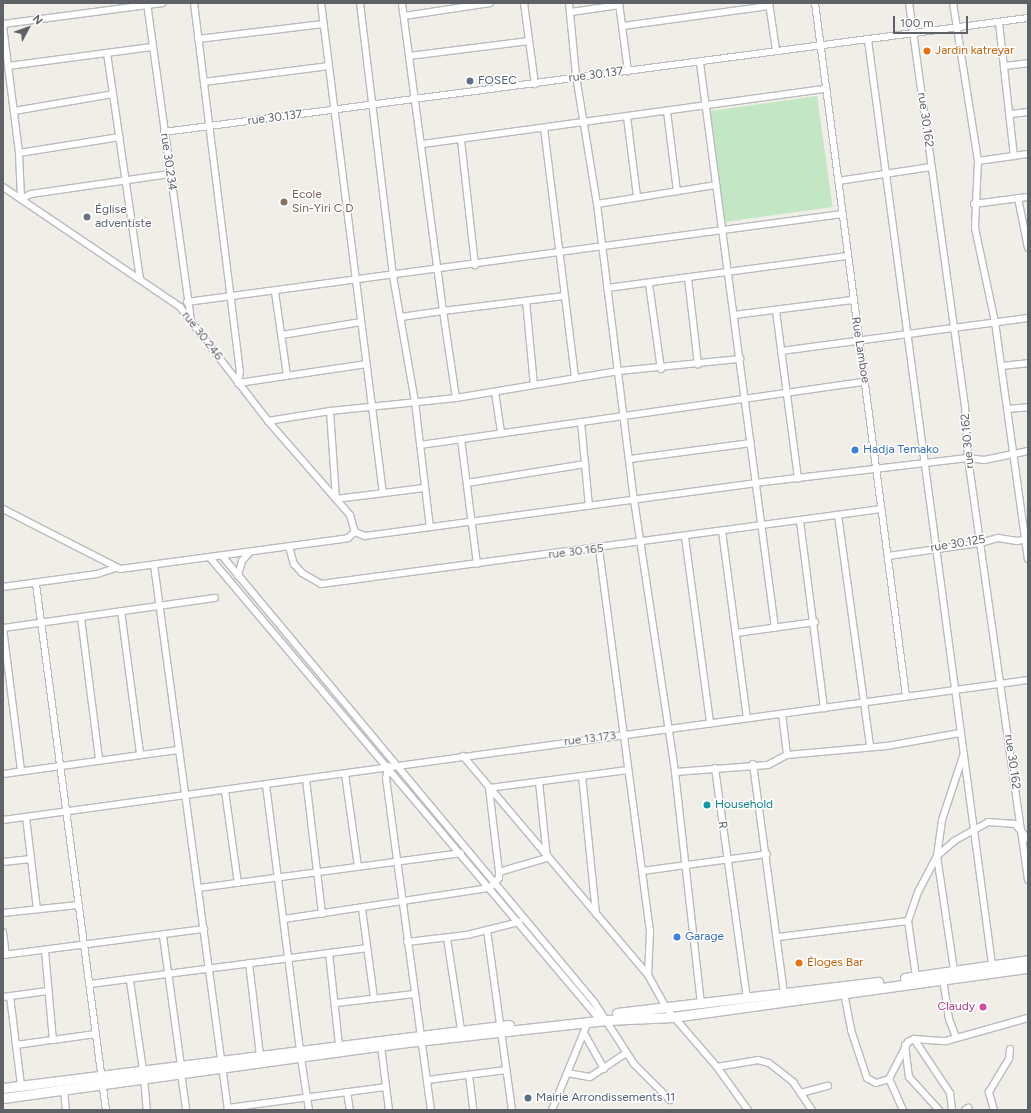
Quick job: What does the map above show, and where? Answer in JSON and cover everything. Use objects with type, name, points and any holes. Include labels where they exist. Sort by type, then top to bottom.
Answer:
[{"type":"main road","points":[[222,1065],[260,1055],[300,1054],[339,1045],[421,1038],[602,1018],[784,992],[916,977],[954,970],[1028,960]]},
{"type":"main road","points":[[3,1088],[21,1085],[102,1080],[300,1054],[381,1046],[461,1029],[501,1029],[588,1022],[602,1018],[673,1017],[1028,968]]},
{"type":"main road","points":[[3,1098],[64,1089],[102,1080]]},
{"type":"street","points":[[162,3],[3,25],[19,153],[21,199],[31,194],[125,179],[170,174]]},
{"type":"street","points":[[194,3],[240,371],[238,383],[287,374],[366,364]]},
{"type":"street","points":[[321,3],[354,280],[361,322],[383,492]]},
{"type":"street","points":[[360,3],[375,104],[393,276],[415,402],[424,488],[430,527]]},
{"type":"street","points":[[402,3],[456,398]]},
{"type":"street","points":[[404,16],[490,3]]},
{"type":"street","points":[[524,3],[535,84]]},
{"type":"street","points":[[569,3],[576,76],[597,204],[625,416],[634,500],[675,772],[702,1003]]},
{"type":"street","name":"Rue Lamboe","points":[[815,3],[848,256],[852,300],[865,382],[906,696]]},
{"type":"street","name":"rue 30.162","points":[[909,3],[954,329],[968,458],[1022,829],[1028,880]]},
{"type":"street","points":[[952,3],[978,161],[974,204],[975,228],[995,322],[1013,454],[1027,539],[1028,558]]},
{"type":"street","name":"rue 30.234","points":[[148,4],[152,47],[187,302],[191,320]]},
{"type":"street","points":[[571,12],[619,4],[628,71]]},
{"type":"street","points":[[623,26],[769,4],[776,50]]},
{"type":"street","name":"rue 30.137","points":[[164,132],[535,84],[576,76],[700,63],[776,50],[868,40],[1028,18]]},
{"type":"street","points":[[999,23],[1011,114],[1014,156]]},
{"type":"street","points":[[198,39],[323,24]]},
{"type":"street","points":[[868,40],[924,462],[938,548],[960,733],[992,965]]},
{"type":"street","points":[[409,56],[529,41]]},
{"type":"street","points":[[8,66],[152,47]]},
{"type":"street","points":[[107,53],[140,279]]},
{"type":"street","points":[[700,63],[775,628]]},
{"type":"street","points":[[1004,66],[1028,63]]},
{"type":"street","points":[[204,82],[329,66]]},
{"type":"street","points":[[422,144],[461,140],[826,89]]},
{"type":"street","points":[[14,111],[113,94]]},
{"type":"street","points":[[667,111],[677,191]]},
{"type":"street","points":[[1011,114],[1028,112]]},
{"type":"street","points":[[627,117],[637,196]]},
{"type":"street","points":[[544,128],[575,377]]},
{"type":"street","points":[[19,153],[120,137]]},
{"type":"street","points":[[461,140],[475,265]]},
{"type":"street","points":[[978,161],[1028,154]]},
{"type":"street","points":[[838,181],[931,167]]},
{"type":"street","points":[[597,204],[637,196],[716,185]]},
{"type":"street","name":"rue 30.246","points":[[3,188],[170,298],[191,320],[268,421],[336,499],[353,521],[355,532]]},
{"type":"street","points":[[974,204],[1028,197]]},
{"type":"street","points":[[1018,198],[1028,248]]},
{"type":"street","points":[[187,302],[275,292],[842,214]]},
{"type":"street","points":[[607,288],[649,284],[848,256]]},
{"type":"street","points":[[688,278],[698,364]]},
{"type":"street","points":[[649,284],[661,369]]},
{"type":"street","points":[[275,292],[287,374]]},
{"type":"street","points":[[401,317],[564,296]]},
{"type":"street","points":[[734,315],[852,300]]},
{"type":"street","points":[[526,301],[534,385]]},
{"type":"street","points":[[776,310],[798,479]]},
{"type":"street","points":[[781,351],[859,339],[907,335],[1028,318]]},
{"type":"street","points":[[282,334],[361,322]]},
{"type":"street","points":[[268,421],[330,411],[456,398],[575,377],[619,371],[661,369],[740,359]]},
{"type":"street","points":[[1001,366],[1028,363]]},
{"type":"street","points":[[420,445],[501,432],[745,400],[865,382]]},
{"type":"street","points":[[495,392],[501,432]]},
{"type":"street","points":[[1007,410],[1028,407]]},
{"type":"street","points":[[330,411],[336,499],[424,488]]},
{"type":"street","points":[[581,422],[589,506]]},
{"type":"street","points":[[461,439],[477,564]]},
{"type":"street","points":[[630,459],[751,443]]},
{"type":"street","points":[[3,587],[36,584],[116,568],[154,566],[223,558],[348,538],[355,532],[365,536],[755,483],[798,479],[924,462],[968,458],[984,460],[1028,451]]},
{"type":"street","points":[[467,483],[585,464]]},
{"type":"street","points":[[3,509],[116,568]]},
{"type":"street","name":"rue 30.165","points":[[289,547],[294,564],[302,573],[321,584],[599,549],[882,509]]},
{"type":"street","points":[[838,515],[866,702],[870,747]]},
{"type":"street","points":[[800,521],[815,622],[824,708]]},
{"type":"street","points":[[722,531],[747,718]]},
{"type":"street","points":[[684,536],[710,723]]},
{"type":"street","name":"rue 30.125","points":[[888,556],[980,543],[998,538],[1027,539]]},
{"type":"street","points":[[599,549],[624,735],[627,770],[650,931],[648,975]]},
{"type":"street","points":[[238,576],[242,561],[250,553]]},
{"type":"street","points":[[223,558],[396,766],[602,1018],[626,1053],[670,1100]]},
{"type":"street","points":[[211,559],[388,766],[461,854],[493,886],[519,922],[602,1018]]},
{"type":"street","points":[[154,566],[185,796],[211,968],[228,1109],[385,1086]]},
{"type":"street","points":[[36,584],[44,622],[78,904],[106,1110]]},
{"type":"street","points":[[21,772],[3,628],[215,598]]},
{"type":"street","points":[[121,612],[140,753]]},
{"type":"street","points":[[81,618],[99,759]]},
{"type":"street","points":[[736,633],[815,622]]},
{"type":"street","name":"rue 13.173","points":[[3,820],[226,791],[512,749],[1028,680]]},
{"type":"street","points":[[782,714],[787,755]]},
{"type":"street","points":[[675,772],[753,764],[774,764],[787,755],[870,747],[960,733]]},
{"type":"street","points":[[3,774],[140,753],[179,750]]},
{"type":"street","points":[[954,970],[937,856],[942,820],[963,754]]},
{"type":"street","points":[[463,756],[547,858],[648,975],[667,1009],[717,1067],[748,1110]]},
{"type":"street","points":[[753,764],[767,854],[784,992]]},
{"type":"street","points":[[388,766],[386,778],[430,1110]]},
{"type":"street","name":"R","points":[[715,768],[726,859],[746,998]]},
{"type":"street","points":[[489,788],[627,770]]},
{"type":"street","points":[[345,774],[358,866]]},
{"type":"street","points":[[582,776],[596,914]]},
{"type":"street","points":[[306,779],[322,914]]},
{"type":"street","points":[[539,782],[547,858]]},
{"type":"street","points":[[266,785],[290,958],[300,1054],[309,1110]]},
{"type":"street","points":[[489,788],[499,872],[493,886]]},
{"type":"street","points":[[226,791],[238,883]]},
{"type":"street","points":[[26,817],[37,909]]},
{"type":"street","points":[[916,977],[908,920],[918,892],[937,856],[974,828],[1001,821],[1010,822],[1022,829],[1028,839]]},
{"type":"street","points":[[199,888],[358,866],[461,854]]},
{"type":"street","points":[[642,871],[767,854]]},
{"type":"street","points":[[3,862],[31,858]]},
{"type":"street","points":[[499,872],[547,858]]},
{"type":"street","points":[[284,919],[402,902],[493,886]]},
{"type":"street","points":[[3,913],[78,904]]},
{"type":"street","points":[[362,908],[366,948],[374,998]]},
{"type":"street","points":[[778,937],[908,920]]},
{"type":"street","points":[[407,942],[447,938],[519,922]]},
{"type":"street","points":[[3,932],[4,955],[163,936],[204,929]]},
{"type":"street","points":[[487,930],[512,1110]]},
{"type":"street","points":[[163,936],[186,1110]]},
{"type":"street","points":[[447,938],[461,1029]]},
{"type":"street","points":[[90,984],[130,981],[211,968],[366,948]]},
{"type":"street","points":[[45,951],[53,1040]]},
{"type":"street","points":[[329,953],[336,1004],[339,1045]]},
{"type":"street","points":[[249,963],[260,1055]]},
{"type":"street","points":[[943,979],[949,1018],[956,1037]]},
{"type":"street","points":[[130,981],[147,1110]]},
{"type":"street","points":[[3,997],[48,991]]},
{"type":"street","points":[[844,993],[851,1030],[867,1078],[873,1083],[890,1079]]},
{"type":"street","points":[[336,1004],[414,994]]},
{"type":"street","points":[[10,996],[21,1085]]},
{"type":"street","points":[[903,1110],[890,1079],[905,1045],[914,1040],[941,1042],[956,1037],[1000,1028],[1028,1018]]},
{"type":"street","points":[[552,1110],[588,1022]]},
{"type":"street","points":[[584,1033],[604,1069]]},
{"type":"street","points":[[16,1045],[96,1034]]},
{"type":"street","points":[[914,1040],[950,1093],[952,1110]]},
{"type":"street","points":[[905,1045],[910,1077],[939,1110]]},
{"type":"street","points":[[381,1046],[389,1110]]},
{"type":"street","points":[[994,1110],[989,1092],[1009,1059],[1010,1049]]},
{"type":"street","points":[[567,1073],[590,1077],[626,1053]]},
{"type":"street","points":[[717,1067],[763,1061],[780,1070],[801,1093],[812,1110]]},
{"type":"street","points":[[427,1080],[506,1070]]},
{"type":"street","points":[[469,1075],[473,1110]]},
{"type":"street","points":[[801,1093],[828,1086]]},
{"type":"street","points":[[64,1089],[66,1110]]},
{"type":"street","points":[[347,1092],[350,1110]]},
{"type":"street","points":[[269,1103],[270,1110]]},
{"type":"green space","points":[[817,96],[833,207],[725,222],[709,111]]},
{"type":"place","name":"Jardin katreyar","points":[[927,51]]},
{"type":"place","name":"FOSEC","points":[[470,81]]},
{"type":"place","name":"Ecole Sin-Yiri C D","points":[[284,202]]},
{"type":"place","name":"Église adventiste","points":[[87,217]]},
{"type":"place","name":"Hadja Temako","points":[[855,450]]},
{"type":"place","name":"Household","points":[[707,805]]},
{"type":"place","name":"Garage","points":[[677,937]]},
{"type":"place","name":"Éloges Bar","points":[[799,963]]},
{"type":"place","name":"Claudy","points":[[983,1007]]},
{"type":"place","name":"Mairie Arrondissements 11","points":[[528,1098]]}]
